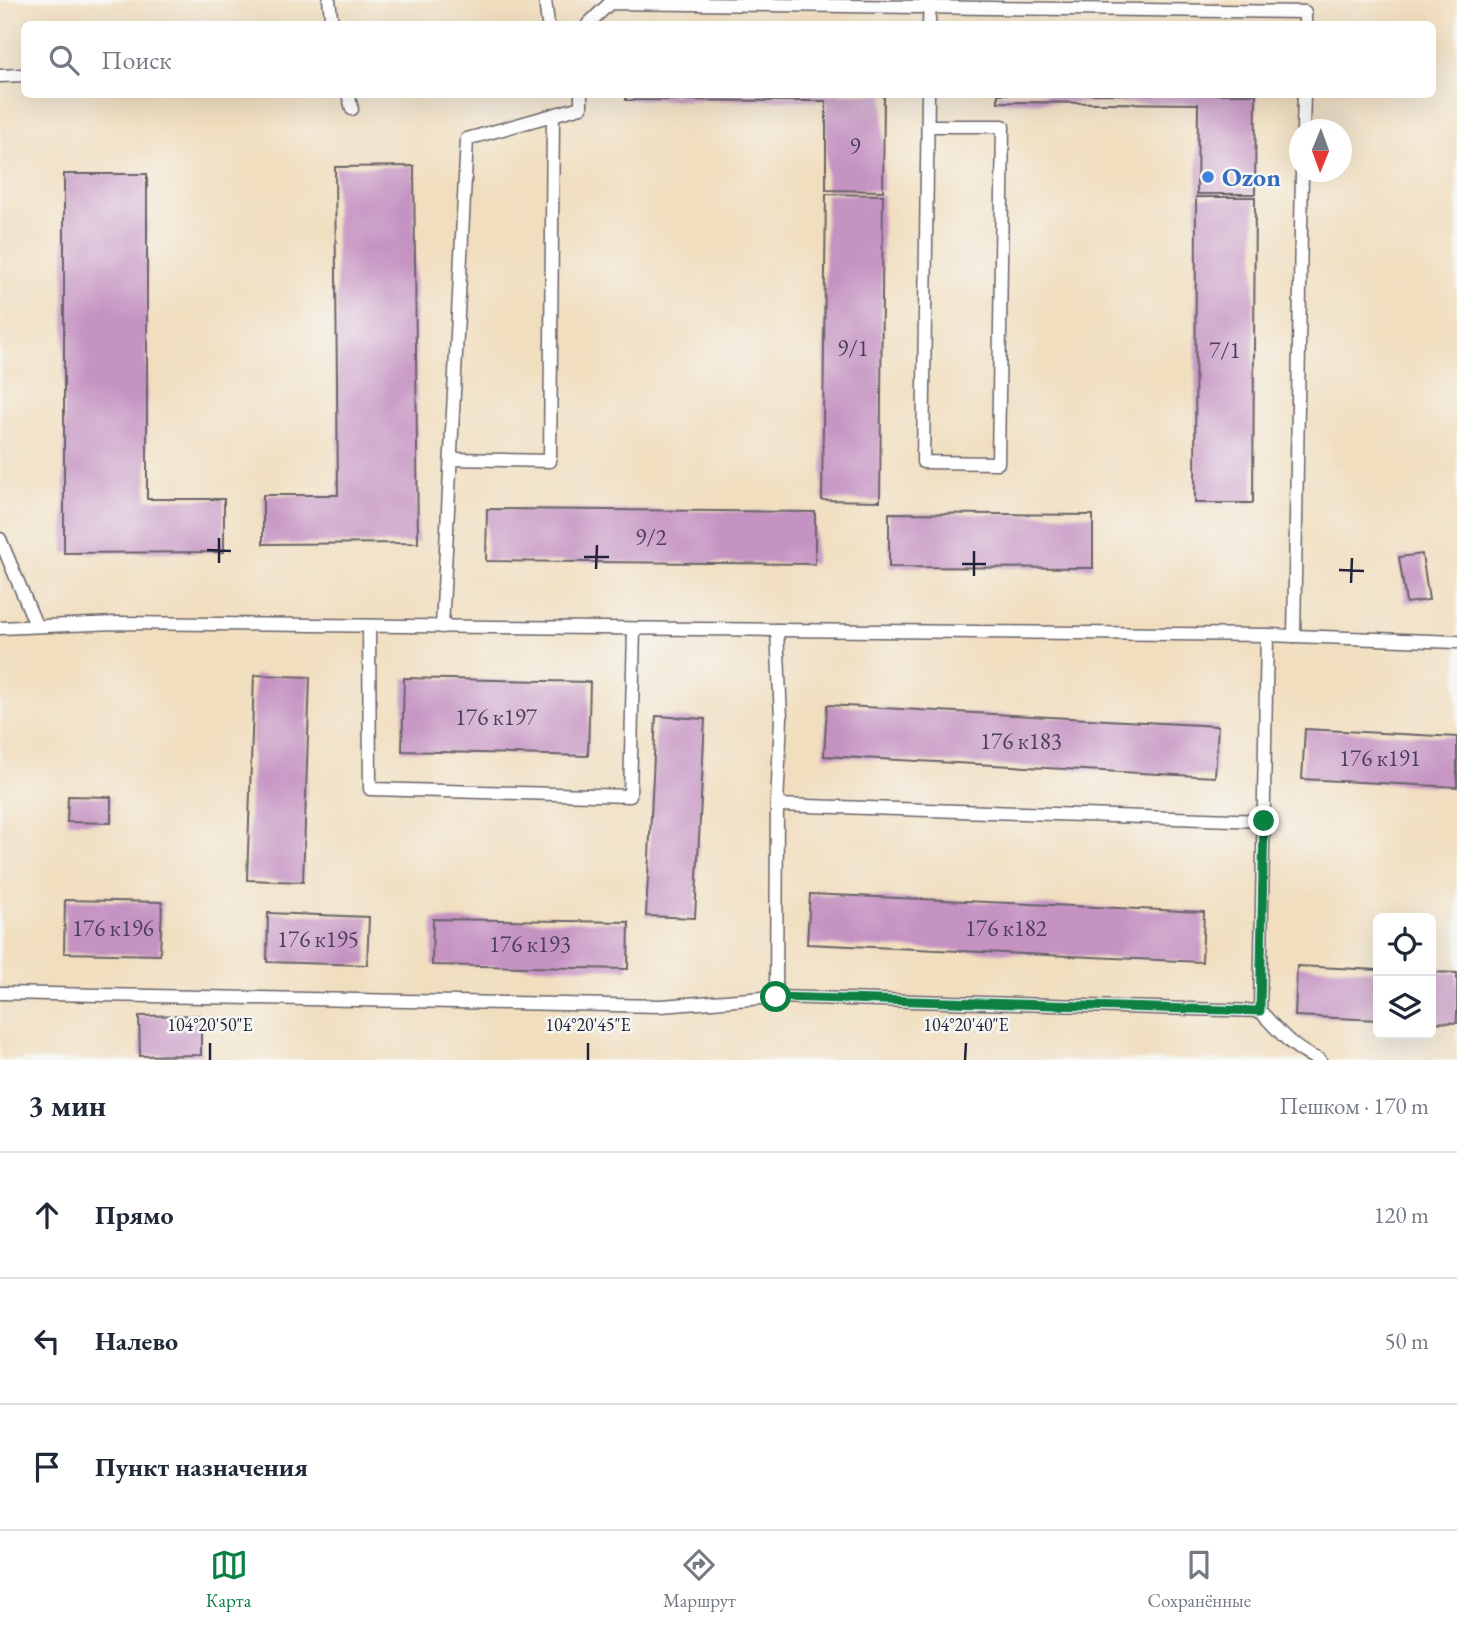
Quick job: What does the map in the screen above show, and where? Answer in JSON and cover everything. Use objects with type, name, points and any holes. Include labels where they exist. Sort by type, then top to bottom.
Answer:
[{"type":"lane","points":[[329,0],[332,21]]},
{"type":"lane","points":[[545,0],[548,21]]},
{"type":"lane","points":[[591,21],[610,4],[929,4],[1305,12],[1305,21]]},
{"type":"lane","points":[[0,76],[21,75]]},
{"type":"lane","points":[[349,98],[352,109]]},
{"type":"lane","points":[[442,627],[467,139],[581,107],[581,98]]},
{"type":"lane","points":[[928,98],[923,462],[998,463],[1003,126],[928,125]]},
{"type":"lane","points":[[1303,119],[1304,98]]},
{"type":"lane","points":[[451,459],[550,461],[554,115]]},
{"type":"lane","points":[[1294,636],[1302,182]]},
{"type":"lane","points":[[0,539],[36,625]]},
{"type":"lane","points":[[0,628],[116,623],[1267,635],[1457,642]]},
{"type":"lane","points":[[369,626],[370,789],[630,796],[634,629]]},
{"type":"lane","points":[[776,997],[777,805],[781,718],[778,630]]},
{"type":"lane","points":[[1267,635],[1260,1011],[1289,1042],[1307,1056],[1320,1060]]},
{"type":"lane","points":[[777,805],[1264,821]]},
{"type":"lane","points":[[0,993],[660,1006],[776,997],[1260,1011]]},
{"type":"building","points":[[884,98],[883,191],[826,190],[826,101],[626,100]]},
{"type":"building","points":[[998,98],[1256,98],[1255,194],[1197,194],[1198,104],[998,102]]},
{"type":"building","points":[[414,166],[418,543],[263,544],[263,495],[338,495],[335,167]]},
{"type":"building","points":[[64,174],[147,174],[147,499],[224,499],[224,552],[64,553]]},
{"type":"building","points":[[826,194],[883,195],[880,501],[822,500]]},
{"type":"building","points":[[1196,197],[1255,197],[1253,503],[1195,503]]},
{"type":"building","points":[[487,509],[815,512],[815,564],[486,561]]},
{"type":"building","points":[[889,513],[1093,515],[1093,568],[889,567]]},
{"type":"building","points":[[1422,554],[1429,600],[1406,603],[1399,557]]},
{"type":"building","points":[[254,675],[310,677],[303,882],[247,880]]},
{"type":"building","points":[[404,678],[590,682],[588,756],[402,751]]},
{"type":"building","points":[[827,705],[1218,726],[1215,777],[824,756]]},
{"type":"building","points":[[656,716],[705,719],[695,918],[646,916]]},
{"type":"building","points":[[1305,729],[1457,737],[1457,787],[1302,779]]},
{"type":"building","points":[[68,796],[111,797],[111,823],[67,822]]},
{"type":"building","points":[[810,894],[1204,912],[1202,962],[807,944]]},
{"type":"building","points":[[65,900],[162,902],[160,955],[64,953]]},
{"type":"building","points":[[268,913],[369,917],[367,965],[267,962]]},
{"type":"building","points":[[433,919],[629,922],[628,969],[432,965]]},
{"type":"building","points":[[1297,966],[1373,970],[1373,1020],[1295,1016]]},
{"type":"building","points":[[1436,972],[1457,973],[1457,1023],[1436,1022]]},
{"type":"building","points":[[201,1015],[201,1055],[140,1056],[139,1016]]},
{"type":"place","name":"Ozon","points":[[1208,177]]},
{"type":"route","points":[[776,997],[1260,1011],[1264,821]]}]
